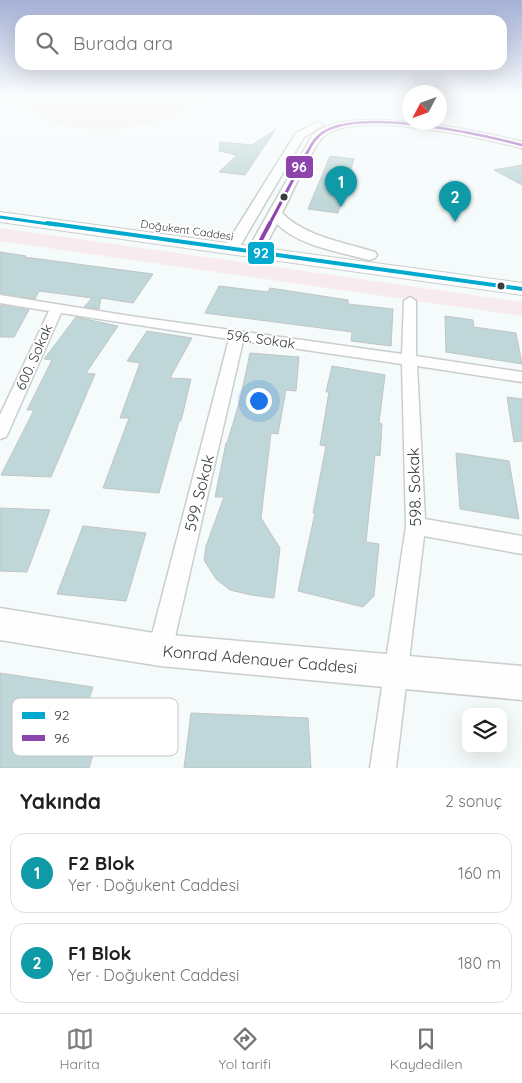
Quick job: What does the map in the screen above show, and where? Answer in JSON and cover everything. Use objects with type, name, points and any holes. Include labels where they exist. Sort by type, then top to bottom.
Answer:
[{"type":"main road","points":[[236,243],[300,135],[305,131]]},
{"type":"main road","points":[[258,246],[312,143],[320,134],[326,131]]},
{"type":"main road","points":[[450,131],[473,134],[522,146]]},
{"type":"main road","points":[[484,131],[522,140]]},
{"type":"main road","name":"Doğukent Caddesi","points":[[0,205],[522,289]]},
{"type":"main road","points":[[276,214],[281,221],[296,231],[369,255]]},
{"type":"main road","name":"Doğukent Caddesi","points":[[0,217],[236,243]]},
{"type":"main road","name":"Doğukent Caddesi","points":[[258,246],[369,255],[522,275]]},
{"type":"main road","name":"Konrad Adenauer Caddesi","points":[[0,624],[160,650],[522,683]]},
{"type":"street","name":"596. Sokak","points":[[0,299],[56,309],[522,377]]},
{"type":"street","name":"598. Sokak","points":[[383,768],[416,526],[409,359],[410,301]]},
{"type":"street","name":"600. Sokak","points":[[0,433],[56,309]]},
{"type":"street","name":"599. Sokak","points":[[160,650],[237,336]]},
{"type":"street","points":[[416,526],[522,546]]},
{"type":"shaded area","points":[[0,228],[522,302],[522,316],[0,241]]},
{"type":"building","points":[[275,131],[245,175],[219,172],[237,155],[219,151],[220,142],[252,145]]},
{"type":"building","points":[[330,156],[354,159],[338,213],[308,209]]},
{"type":"building","points":[[522,165],[522,185],[494,170]]},
{"type":"building","points":[[0,252],[26,256],[24,257],[153,274],[133,303],[101,298],[99,309],[84,307],[92,298],[39,291],[35,299],[0,293]]},
{"type":"building","points":[[219,286],[268,292],[270,288],[348,300],[348,304],[393,309],[391,346],[351,341],[352,332],[205,313]]},
{"type":"building","points":[[0,305],[29,310],[14,337],[0,337]]},
{"type":"building","points":[[445,316],[473,320],[474,327],[516,333],[522,364],[446,352]]},
{"type":"building","points":[[76,317],[118,326],[86,373],[95,374],[51,477],[1,475],[34,410],[27,410],[52,360],[44,359]]},
{"type":"building","points":[[147,331],[192,338],[170,378],[191,379],[181,421],[179,421],[159,493],[103,488],[129,418],[120,418],[140,363],[127,361]]},
{"type":"building","points":[[250,353],[299,357],[296,391],[286,390],[278,434],[271,433],[261,518],[280,548],[274,598],[230,590],[216,579],[204,560],[206,546],[224,497],[215,497],[226,443],[240,400]]},
{"type":"building","points":[[332,366],[385,375],[379,423],[382,424],[380,456],[375,455],[366,542],[379,544],[374,596],[363,607],[298,591],[315,513],[313,513],[326,446],[320,445],[329,392],[326,392]]},
{"type":"building","points":[[507,397],[522,399],[522,441],[514,442]]},
{"type":"building","points":[[456,453],[509,461],[519,519],[460,509]]},
{"type":"building","points":[[0,508],[50,510],[27,572],[0,571]]},
{"type":"building","points":[[83,526],[146,533],[126,601],[57,594]]},
{"type":"building","points":[[0,673],[93,687],[89,698],[12,698],[12,756],[93,756],[89,768],[0,768]]},
{"type":"building","points":[[191,713],[308,718],[311,768],[184,768]]},
{"type":"transit line","name":"96","points":[[255,251],[312,143],[324,131]]},
{"type":"transit line","name":"96","points":[[457,131],[522,145]]},
{"type":"transit line","name":"92","points":[[0,217],[522,289]]},
{"type":"place","name":"F2 Blok","points":[[341,207]]},
{"type":"place","name":"F1 Blok","points":[[455,222]]}]
